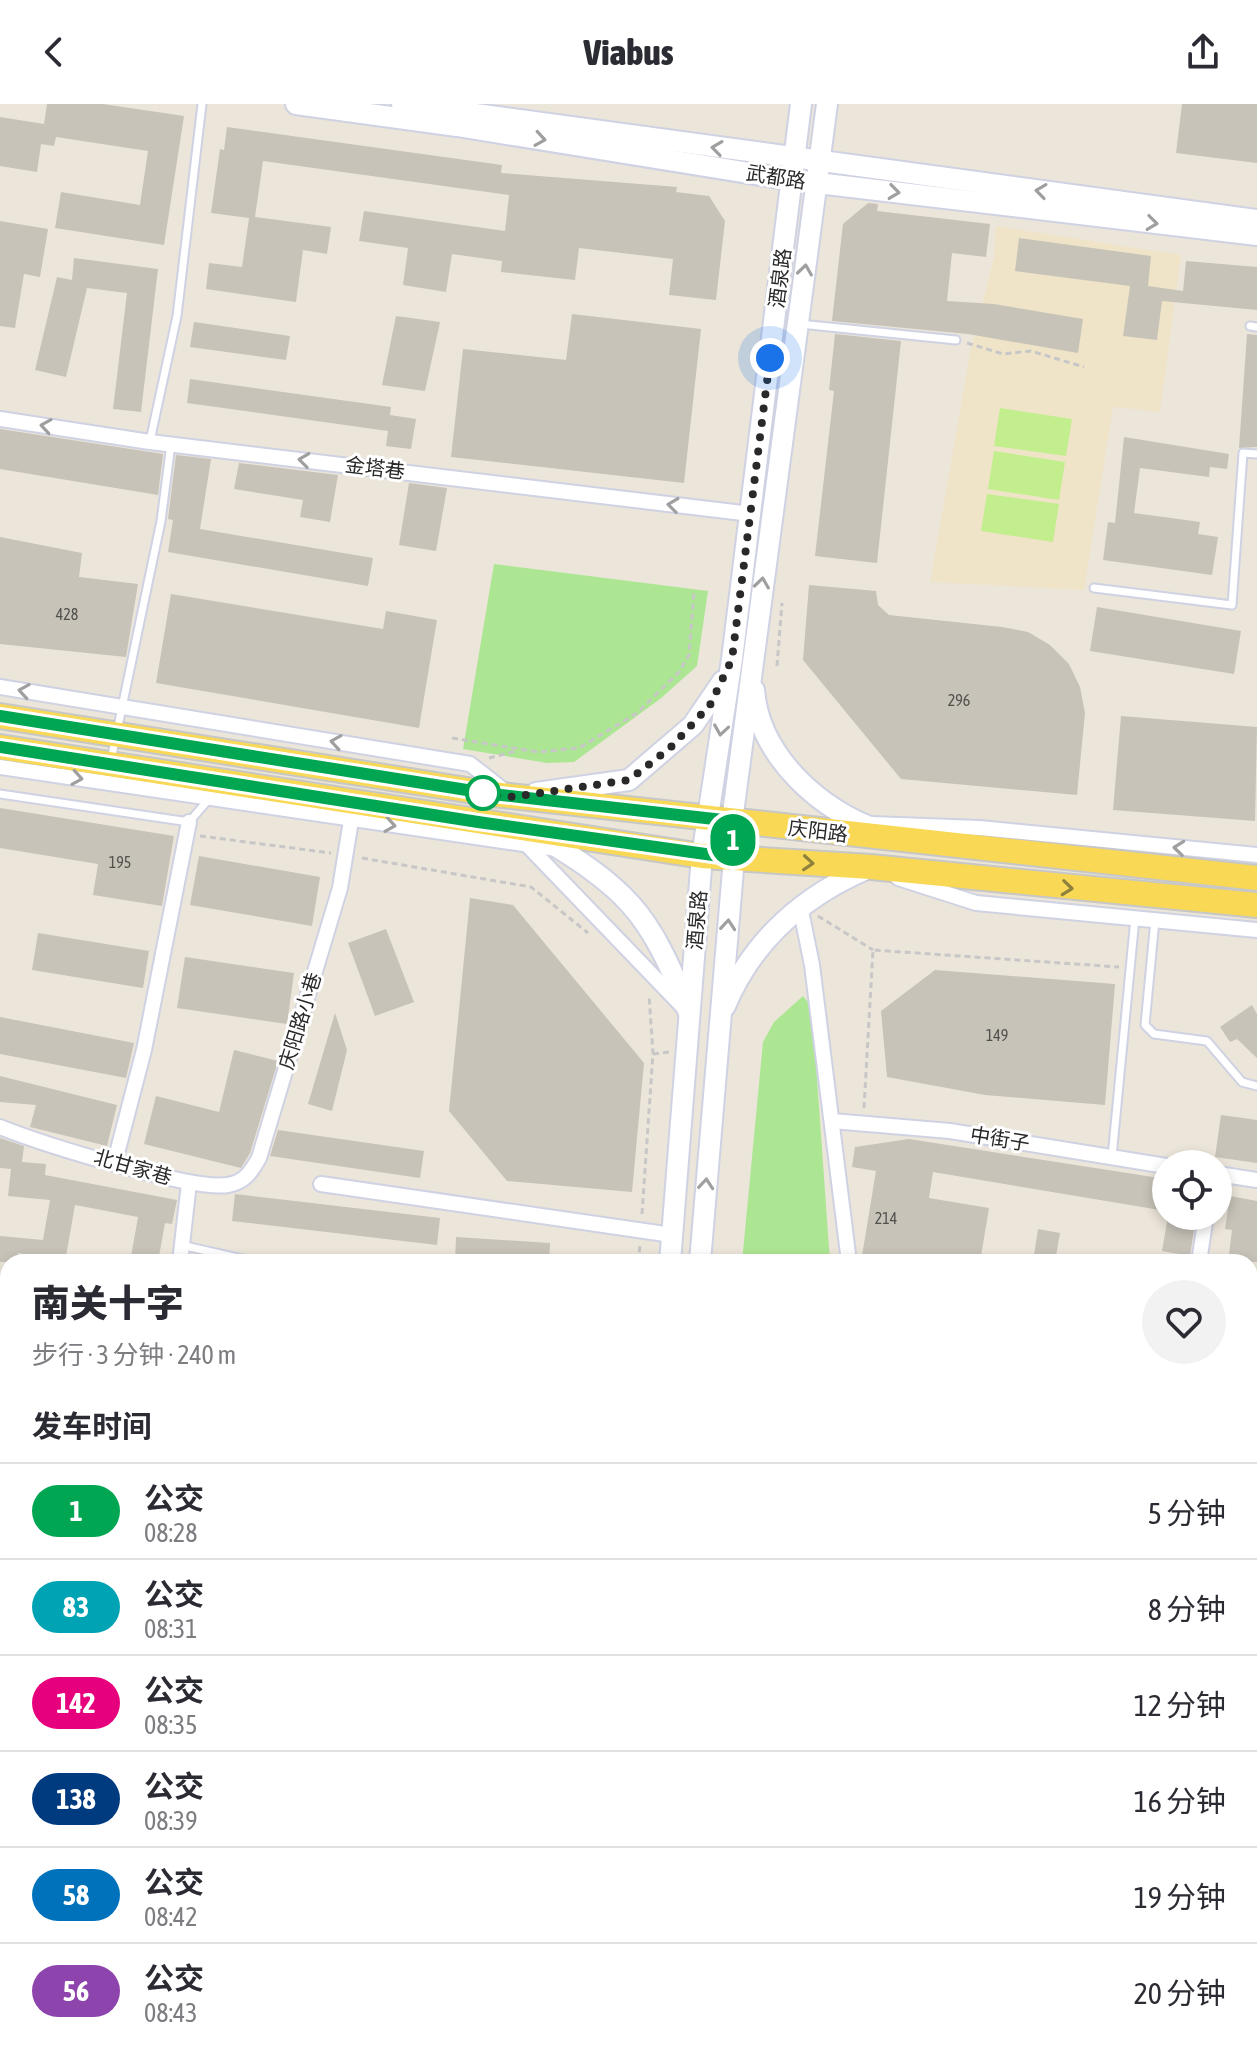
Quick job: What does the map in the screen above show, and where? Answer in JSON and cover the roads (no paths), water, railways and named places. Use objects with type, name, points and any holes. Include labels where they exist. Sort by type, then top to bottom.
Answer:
[{"type":"main road","name":"武都路","points":[[296,104],[458,114],[1257,220]]},
{"type":"main road","name":"武都路","points":[[402,104],[792,180],[1257,235]]},
{"type":"main road","name":"酒泉路","points":[[701,1254],[734,858],[732,821],[751,514],[801,104]]},
{"type":"main road","name":"酒泉路","points":[[671,1254],[707,819],[742,659],[798,323],[827,104]]},
{"type":"main road","points":[[513,797],[629,780],[693,725],[742,659]]},
{"type":"main road","points":[[742,659],[762,726],[773,746],[813,794],[858,824],[923,844]]},
{"type":"main road","name":"庆阳路","points":[[0,716],[513,797],[1257,878]]},
{"type":"main road","name":"庆阳路","points":[[0,747],[110,764],[213,790],[528,838],[702,856],[871,867],[1257,905]]},
{"type":"main road","points":[[528,838],[562,850],[635,905],[662,948],[690,1015]]},
{"type":"main road","points":[[719,1021],[753,956],[800,906],[839,880],[871,867]]},
{"type":"street","name":"金塔巷","points":[[0,419],[150,442],[751,514]]},
{"type":"street","points":[[0,687],[470,764],[513,797]]},
{"type":"street","points":[[0,767],[213,790]]},
{"type":"street","name":"庆阳路小巷","points":[[189,1183],[228,1185],[249,1176],[259,1158],[340,888],[352,810]]},
{"type":"street","points":[[858,824],[980,828],[1257,855]]},
{"type":"street","points":[[115,1161],[144,1050],[188,828]]},
{"type":"street","points":[[528,838],[690,1015]]},
{"type":"street","points":[[871,867],[976,903],[1257,930]]},
{"type":"street","points":[[800,906],[812,965],[848,1254]]},
{"type":"street","name":"中街子","points":[[832,1121],[950,1131],[1152,1164]]},
{"type":"street","name":"北甘家巷","points":[[0,1127],[189,1183],[180,1254]]},
{"type":"street","points":[[1232,1176],[1257,1180]]},
{"type":"street","points":[[321,1184],[672,1235]]},
{"type":"street","points":[[1200,1254],[1204,1230]]},
{"type":"lane","points":[[150,442],[177,316],[202,104]]},
{"type":"lane","points":[[798,323],[956,340]]},
{"type":"lane","points":[[110,764],[119,734],[161,521],[171,444]]},
{"type":"lane","points":[[1094,588],[1232,605],[1243,453],[1257,454]]},
{"type":"lane","points":[[0,794],[188,828],[213,790]]},
{"type":"lane","points":[[1112,1157],[1135,918]]},
{"type":"lane","points":[[1155,920],[1145,1025],[1154,1034],[1207,1041],[1242,1082],[1257,1086]]},
{"type":"lane","points":[[181,1245],[221,1254]]}]
